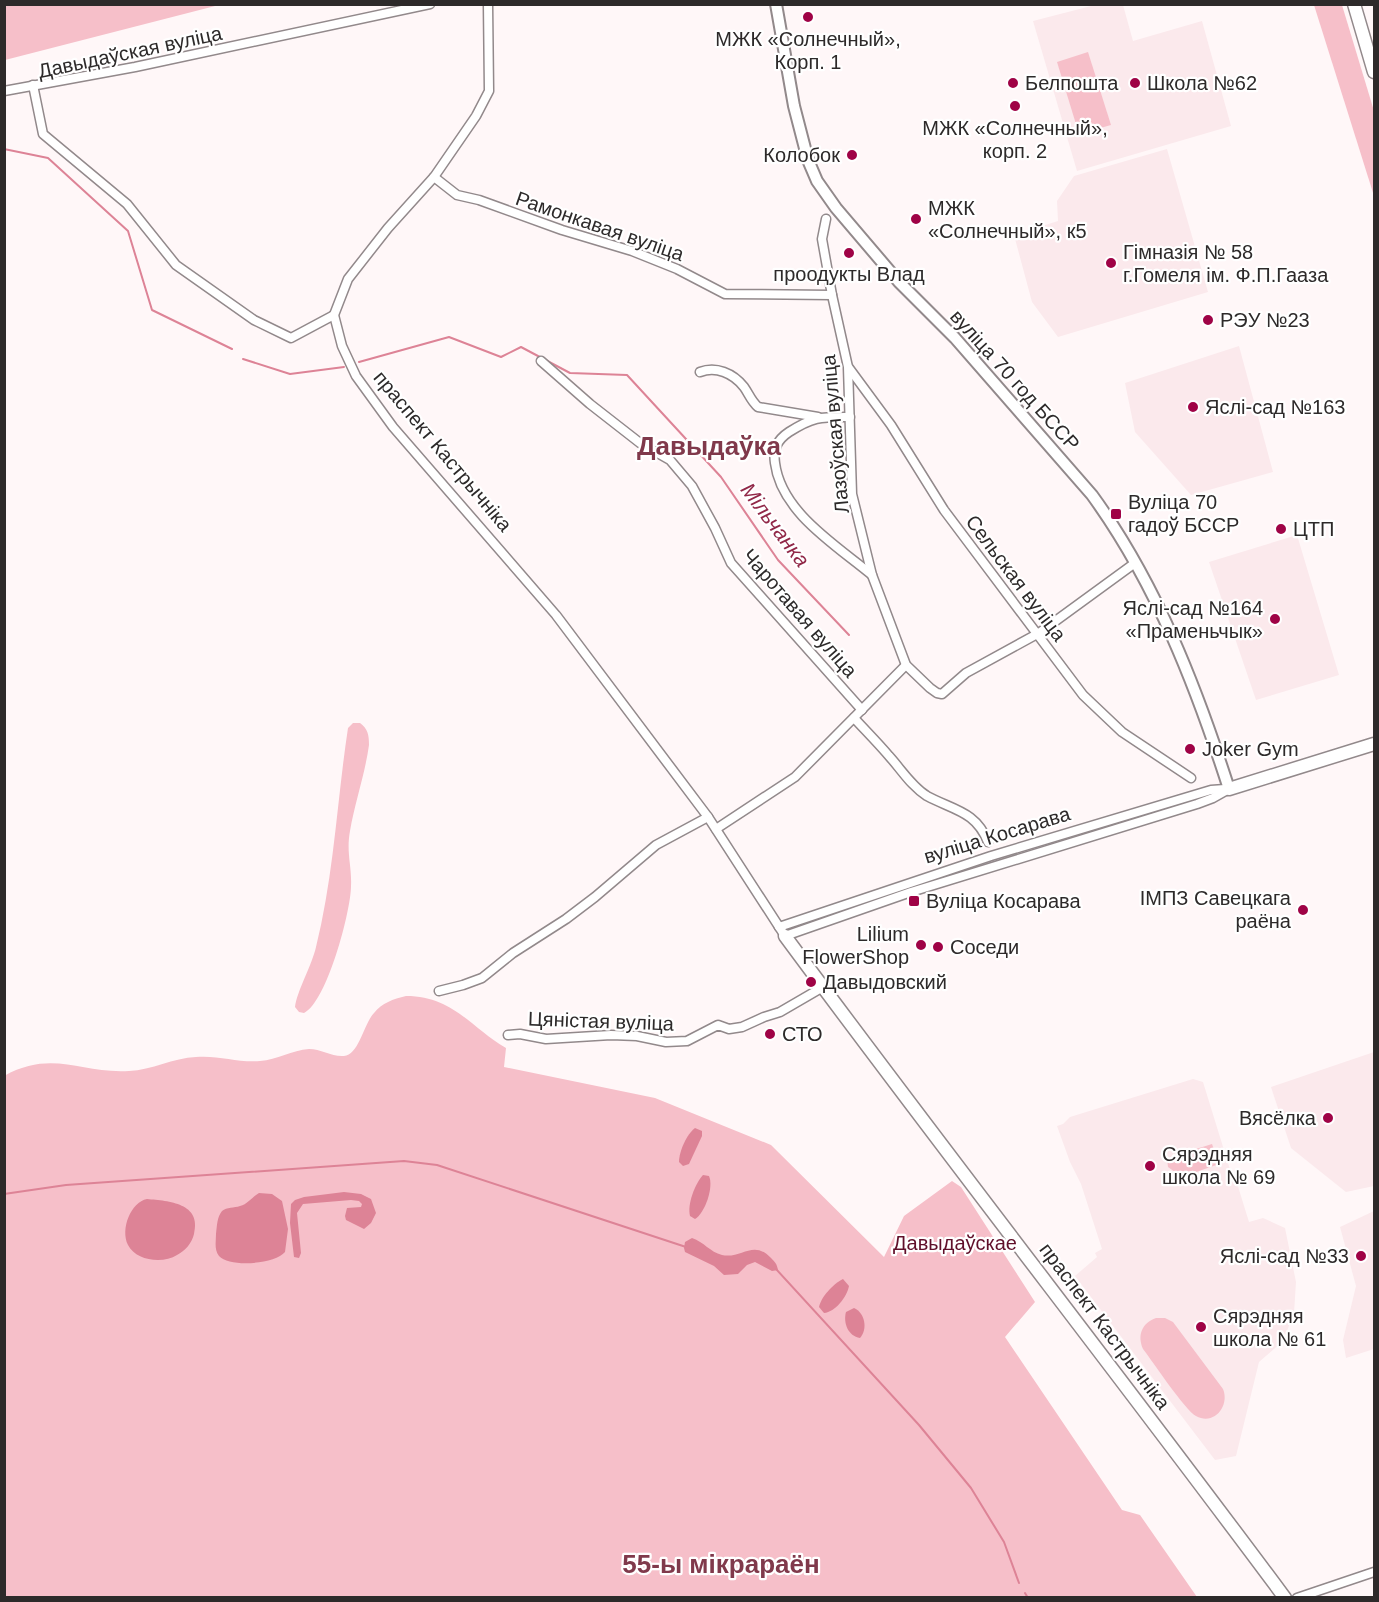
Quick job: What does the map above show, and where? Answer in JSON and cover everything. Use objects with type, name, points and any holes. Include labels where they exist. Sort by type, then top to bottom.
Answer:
[{"type":"main road","points":[[1354,4],[1374,72]]},
{"type":"main road","name":"вуліца Косарава","points":[[1229,789],[1374,744]]},
{"type":"main road","name":"праспект Кастрычніка","points":[[782,931],[1151,1417],[1285,1598]]},
{"type":"street","name":"Давыдаўская вуліца","points":[[334,315],[291,338],[254,320],[176,265],[127,204],[43,134],[33,86],[112,72],[430,4]]},
{"type":"street","points":[[334,315],[348,279],[388,228],[434,177],[476,116],[489,91],[488,4]]},
{"type":"street","name":"вуліца 70 год БССР","points":[[776,4],[796,115],[808,160],[817,181],[836,208],[899,282],[955,338],[1092,495],[1109,519],[1153,593],[1179,652],[1229,789]]},
{"type":"street","points":[[4,91],[33,86]]},
{"type":"street","name":"Рамонкавая вуліца","points":[[434,177],[457,195],[632,251],[677,269],[725,294],[832,295]]},
{"type":"street","name":"Лазоўская вуліца","points":[[826,219],[822,239],[848,367],[852,494],[872,575],[906,665],[930,688],[942,694],[966,673],[1039,633]]},
{"type":"street","name":"праспект Кастрычніка","points":[[334,315],[342,346],[356,376],[393,427],[556,615],[708,817],[782,931]]},
{"type":"street","name":"Чаротавая вуліца","points":[[542,361],[590,404],[640,443],[670,460],[692,486],[731,564],[862,710]]},
{"type":"street","name":"Сельская вуліца","points":[[848,367],[891,425],[944,510],[1083,694],[1122,732],[1191,778]]},
{"type":"street","points":[[700,372],[710,368],[729,374],[744,387],[753,403],[758,407],[818,417],[850,417]]},
{"type":"street","points":[[818,417],[783,436],[777,444],[774,454],[784,493],[801,515],[872,575]]},
{"type":"street","points":[[1039,633],[1135,563]]},
{"type":"street","points":[[716,829],[795,777],[906,665]]},
{"type":"street","points":[[854,718],[910,782],[926,795],[965,813],[982,828],[988,842]]},
{"type":"street","name":"вуліца Косарава","points":[[782,931],[1197,804],[1229,789]]},
{"type":"street","points":[[439,991],[482,978],[513,953],[566,919],[595,897],[656,845],[708,817]]},
{"type":"street","name":"Цяністая вуліца","points":[[508,1035],[520,1034],[546,1039],[610,1035],[637,1036],[666,1042],[687,1041],[718,1025],[729,1029],[742,1027],[780,1012],[823,987]]},
{"type":"street","points":[[1298,1598],[1374,1572]]},
{"type":"shaded area","name":"Школа №62","points":[[1095,5],[1123,5],[1133,41],[1202,21],[1231,126],[1077,171],[1033,21]]},
{"type":"shaded area","name":"Гімназія № 58 г.Гомеля ім. Ф.П.Гааза","points":[[1167,149],[1208,292],[1058,337],[1032,302],[1014,235],[1058,221],[1057,201],[1074,176]]},
{"type":"shaded area","name":"Яслі-сад №163","points":[[1239,346],[1273,472],[1191,495],[1135,432],[1125,383]]},
{"type":"shaded area","name":"Яслі-сад №164 «Праменьчык»","points":[[1297,535],[1339,675],[1256,700],[1209,562]]},
{"type":"shaded area","name":"Вясёлка","points":[[1374,1052],[1374,1186],[1346,1192],[1291,1148],[1271,1087]]},
{"type":"shaded area","name":"Сярэдняя школа № 61","points":[[1193,1079],[1203,1082],[1249,1222],[1263,1218],[1285,1228],[1296,1282],[1294,1313],[1283,1341],[1259,1362],[1236,1456],[1215,1460],[1075,1276],[1097,1257],[1095,1253],[1102,1249],[1081,1184],[1057,1126],[1070,1117]]},
{"type":"shaded area","points":[[695,1128],[702,1131],[702,1136],[689,1164],[683,1166],[679,1162],[680,1153],[686,1138]]},
{"type":"shaded area","points":[[703,1175],[709,1176],[709,1193],[705,1206],[695,1219],[690,1216],[691,1200]]},
{"type":"shaded area","points":[[344,1192],[361,1194],[371,1199],[376,1213],[371,1223],[364,1229],[346,1220],[347,1208],[361,1207],[362,1204],[359,1201],[303,1204],[297,1213],[301,1253],[299,1258],[294,1257],[290,1223],[291,1204],[304,1197]]},
{"type":"shaded area","points":[[259,1193],[272,1194],[282,1201],[288,1229],[285,1252],[263,1262],[242,1263],[225,1260],[217,1254],[216,1248],[220,1213],[226,1209],[243,1205]]},
{"type":"shaded area","points":[[147,1199],[174,1203],[188,1210],[193,1216],[195,1224],[192,1241],[183,1251],[171,1258],[157,1260],[143,1258],[128,1245],[125,1231],[128,1217],[136,1205]]},
{"type":"shaded area","name":"Яслі-сад №33","points":[[1374,1211],[1374,1349],[1346,1358],[1343,1340],[1356,1286],[1340,1227]]},
{"type":"shaded area","points":[[692,1238],[722,1255],[759,1250],[772,1259],[778,1270],[772,1271],[755,1262],[747,1265],[738,1274],[724,1275],[714,1266],[685,1252],[685,1242]]},
{"type":"shaded area","points":[[843,1279],[849,1286],[846,1295],[836,1307],[824,1313],[819,1307],[822,1299]]},
{"type":"shaded area","points":[[854,1308],[863,1317],[865,1326],[860,1338],[852,1335],[846,1325],[846,1312]]},
{"type":"green space","points":[[5,4],[219,4],[219,5],[5,60]]},
{"type":"green space","points":[[1314,5],[1342,5],[1374,111],[1374,196]]},
{"type":"green space","points":[[1088,52],[1111,125],[1079,134],[1057,62]]},
{"type":"green space","points":[[353,723],[360,723],[365,728],[369,745],[349,839],[350,898],[329,975],[313,1005],[304,1013],[299,1012],[295,1007],[314,954],[322,920],[348,728]]},
{"type":"green space","name":"Давыдаўскае","points":[[406,996],[436,1001],[460,1014],[506,1048],[504,1067],[655,1098],[771,1145],[884,1257],[904,1216],[952,1181],[961,1187],[1035,1302],[1005,1337],[1122,1510],[1140,1515],[1197,1597],[5,1597],[4,1076],[21,1068],[52,1063],[129,1071],[146,1069],[179,1059],[212,1057],[244,1061],[266,1060],[309,1049],[344,1056],[354,1050],[370,1018],[377,1010],[388,1002]]},
{"type":"green space","points":[[1212,1144],[1219,1164],[1182,1177],[1168,1167],[1167,1158]]},
{"type":"green space","points":[[1156,1318],[1165,1318],[1173,1322],[1223,1389],[1224,1402],[1219,1413],[1203,1418],[1191,1412],[1143,1349],[1142,1330],[1147,1323]]},
{"type":"waterway","name":"Мільчанка","points":[[4,149],[48,158],[128,231],[152,310],[232,349]]},
{"type":"waterway","name":"Мільчанка","points":[[359,362],[449,337],[501,357],[521,347],[570,373],[627,375],[721,477],[778,560],[849,635]]},
{"type":"waterway","name":"Мільчанка","points":[[243,359],[290,374],[344,367]]},
{"type":"waterway","points":[[4,1194],[66,1185],[404,1161],[437,1165],[686,1247]]},
{"type":"waterway","points":[[776,1269],[919,1425],[971,1488],[1004,1542],[1019,1583]]},
{"type":"waterway","points":[[1025,1593],[1028,1598]]},
{"type":"place","name":"МЖК «Солнечный», Корп. 1","points":[[808,17]]},
{"type":"place","name":"Белпошта","points":[[1013,83]]},
{"type":"place","name":"Школа №62","points":[[1135,83]]},
{"type":"place","name":"МЖК «Солнечный», корп. 2","points":[[1015,106]]},
{"type":"place","name":"Колобок","points":[[852,155]]},
{"type":"place","name":"МЖК «Солнечный», к5","points":[[916,219]]},
{"type":"place","name":"проодукты Влад","points":[[849,253]]},
{"type":"place","name":"Гімназія № 58 г.Гомеля ім. Ф.П.Гааза","points":[[1111,263]]},
{"type":"place","name":"РЭУ №23","points":[[1208,320]]},
{"type":"place","name":"Яслі-сад №163","points":[[1193,407]]},
{"type":"place","name":"Вуліца 70 гадоў БССР","points":[[1116,514]]},
{"type":"place","name":"ЦТП","points":[[1281,529]]},
{"type":"place","name":"Яслі-сад №164 «Праменьчык»","points":[[1275,619]]},
{"type":"place","name":"Joker Gym","points":[[1190,749]]},
{"type":"place","name":"Вуліца Косарава","points":[[914,901]]},
{"type":"place","name":"ІМПЗ Савецкага раёна","points":[[1303,910]]},
{"type":"place","name":"Lilium FlowerShop","points":[[921,945]]},
{"type":"place","name":"Соседи","points":[[938,947]]},
{"type":"place","name":"Давыдовский","points":[[811,982]]},
{"type":"place","name":"СТО","points":[[770,1034]]},
{"type":"place","name":"Вясёлка","points":[[1328,1118]]},
{"type":"place","name":"Сярэдняя школа № 69","points":[[1150,1166]]},
{"type":"place","name":"Яслі-сад №33","points":[[1361,1256]]},
{"type":"place","name":"Сярэдняя школа № 61","points":[[1201,1327]]},
{"type":"district","name":"Давыдаўка","points":[[709,446]]},
{"type":"district","name":"55-ы мікрараён","points":[[721,1564]]}]
